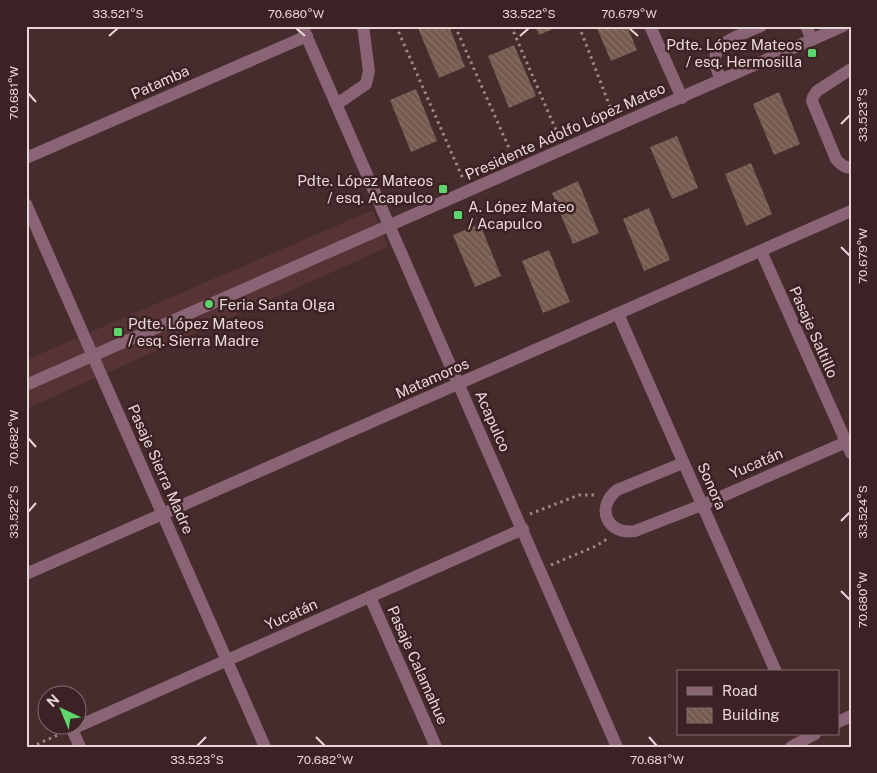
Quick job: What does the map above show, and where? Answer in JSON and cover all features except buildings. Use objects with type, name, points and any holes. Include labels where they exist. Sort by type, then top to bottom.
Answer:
[{"type":"street","points":[[336,104],[366,84],[369,71],[363,26]]},
{"type":"street","points":[[650,26],[682,98]]},
{"type":"street","points":[[721,80],[715,60],[718,49],[727,42],[761,26]]},
{"type":"street","points":[[806,26],[812,40]]},
{"type":"street","name":"Presidente Adolfo López Mateo","points":[[26,385],[843,26]]},
{"type":"street","points":[[847,26],[851,35]]},
{"type":"street","name":"Acapulco","points":[[305,31],[617,747]]},
{"type":"street","name":"Patamba","points":[[26,158],[305,31]]},
{"type":"street","points":[[851,69],[817,91],[812,101],[836,159],[839,164],[851,168]]},
{"type":"street","name":"Pasaje Sierra Madre","points":[[26,204],[266,747]]},
{"type":"street","name":"Matamoros","points":[[26,574],[851,212]]},
{"type":"street","name":"Pasaje Saltillo","points":[[761,251],[849,445]]},
{"type":"street","name":"Sonora","points":[[618,314],[775,670]]},
{"type":"street","name":"Yucatán","points":[[620,530],[634,531],[849,445]]},
{"type":"street","points":[[620,530],[609,522],[606,515],[607,501],[611,495],[617,490],[683,463]]},
{"type":"street","name":"Yucatán","points":[[88,722],[370,597],[520,524]]},
{"type":"street","name":"Pasaje Calamahue","points":[[370,597],[436,747]]},
{"type":"street","points":[[791,747],[808,736]]},
{"type":"path","points":[[396,26],[468,191]]},
{"type":"path","points":[[455,26],[518,169]]},
{"type":"path","points":[[511,26],[564,149]]},
{"type":"path","points":[[579,26],[617,125]]},
{"type":"path","points":[[520,524],[580,495],[611,495]]},
{"type":"path","points":[[540,570],[596,546],[620,530]]},
{"type":"path","points":[[31,747],[56,736]]},
{"type":"shaded area","name":"Feria Santa Olga","points":[[373,210],[388,247],[26,409],[26,360]]},
{"type":"place","name":"Pdte. López Mateos / esq. Hermosilla","points":[[812,53]]},
{"type":"place","name":"Pdte. López Mateos / esq. Acapulco","points":[[443,189]]},
{"type":"place","name":"A. López Mateo / Acapulco","points":[[458,215]]},
{"type":"place","name":"Feria Santa Olga","points":[[209,304]]},
{"type":"place","name":"Pdte. López Mateos / esq. Sierra Madre","points":[[118,332]]}]
